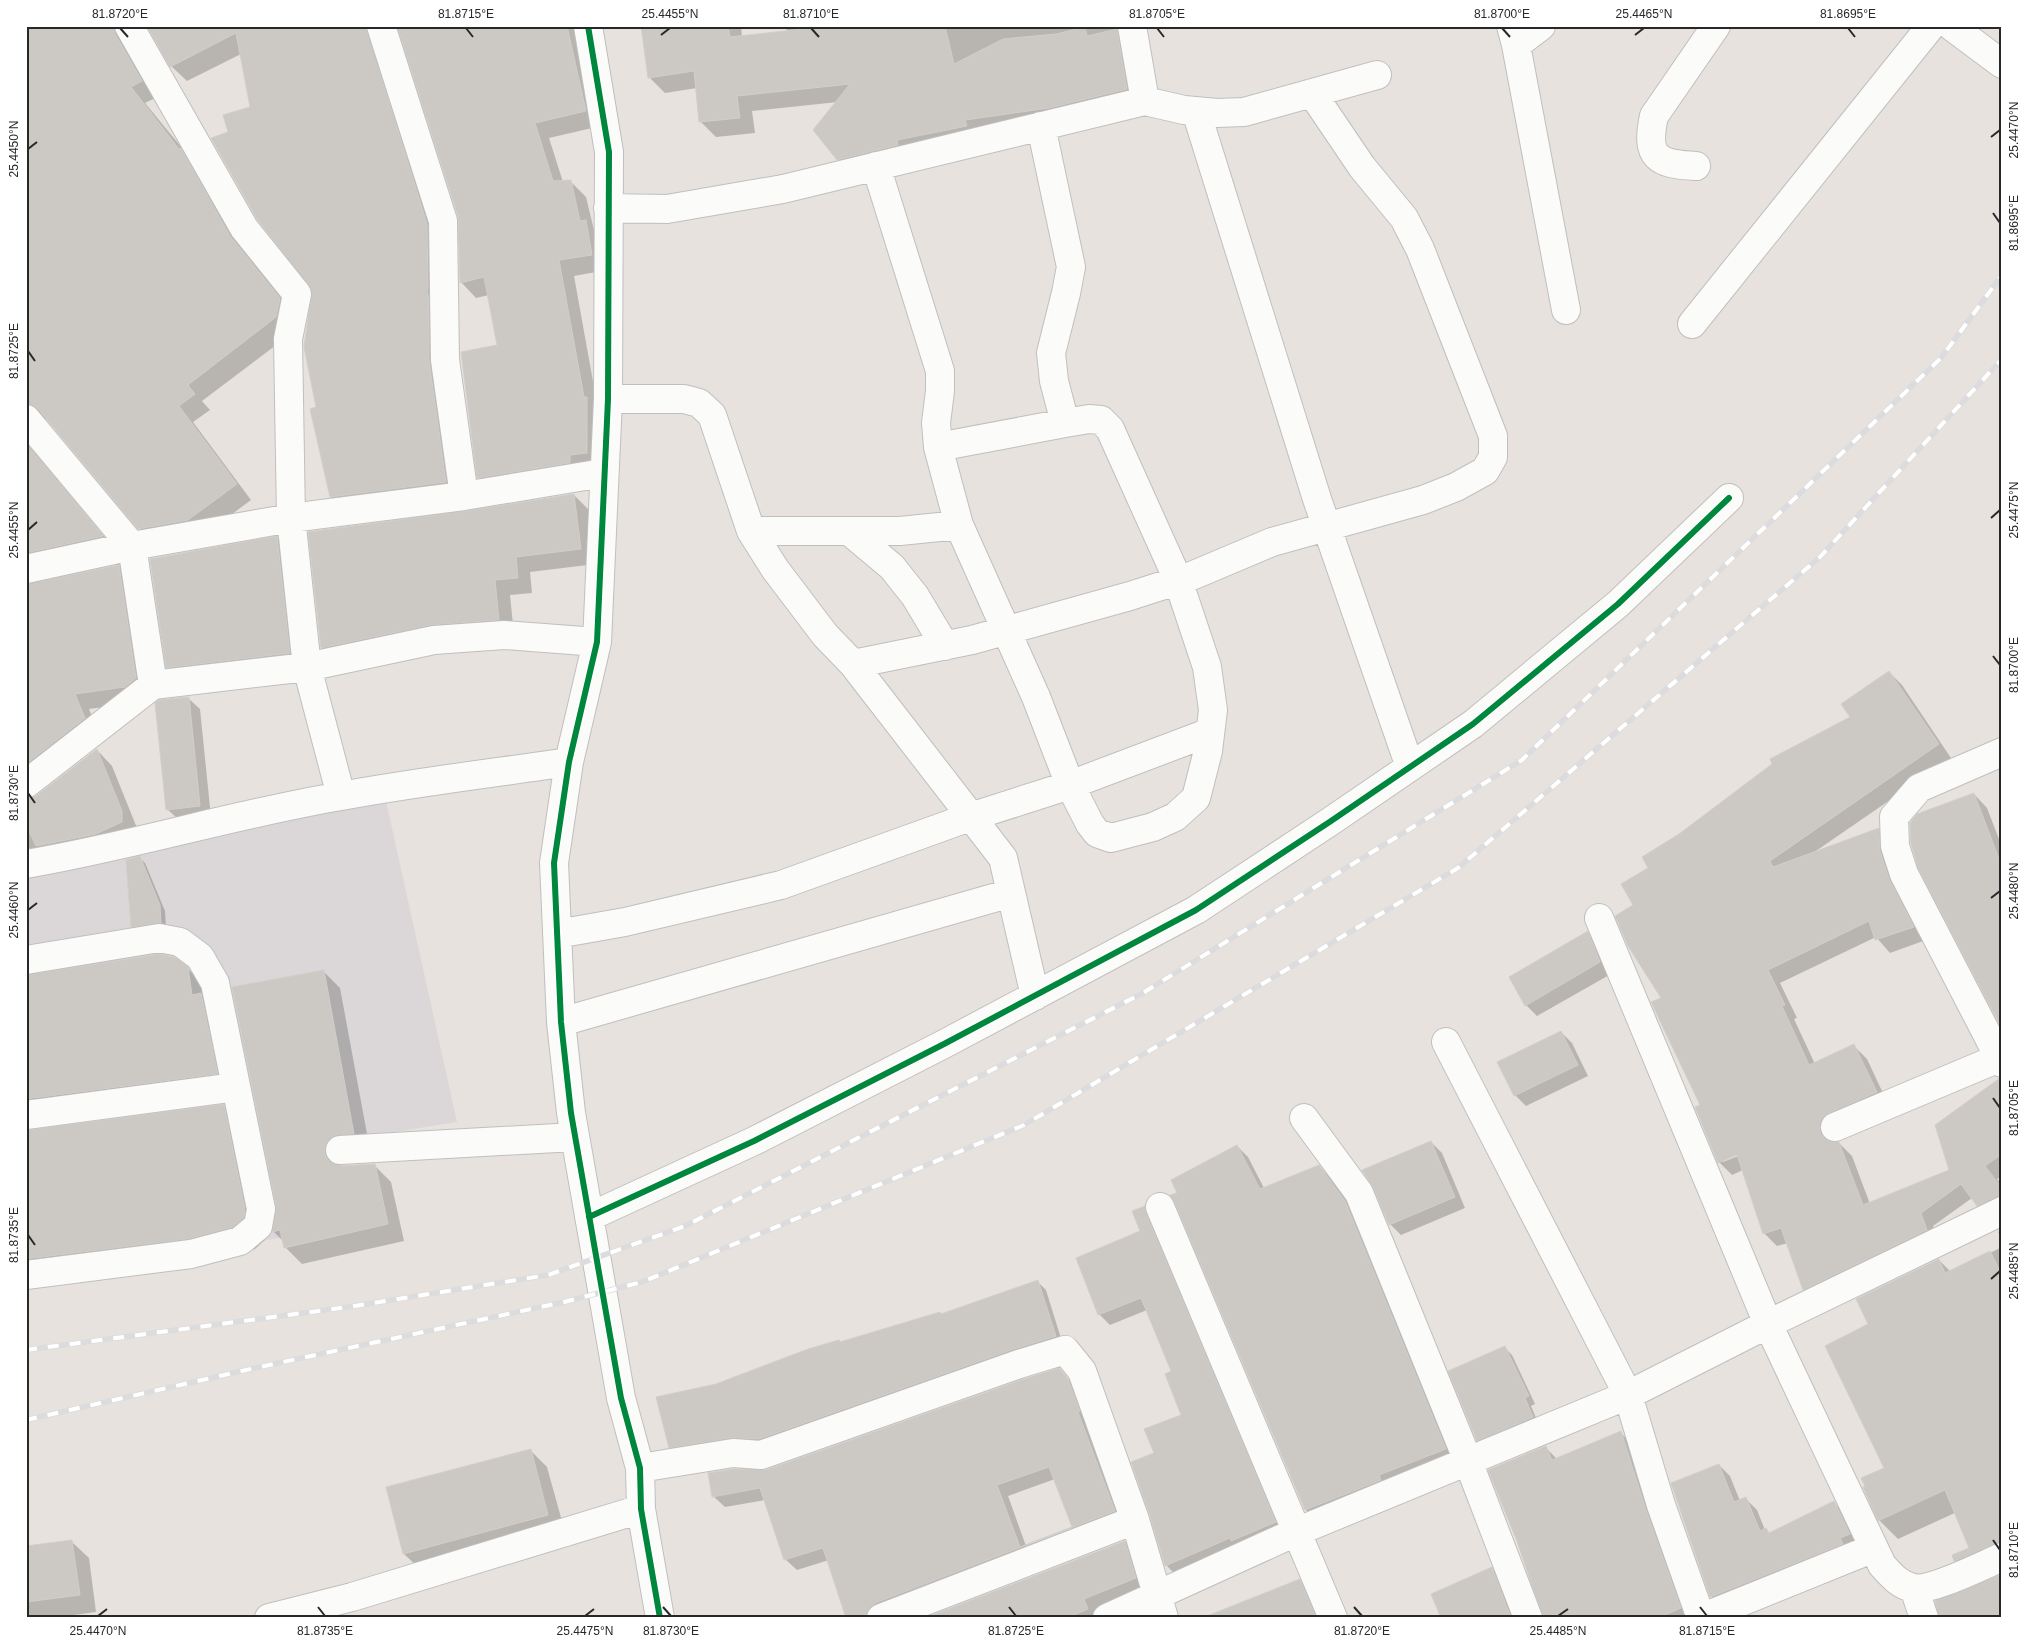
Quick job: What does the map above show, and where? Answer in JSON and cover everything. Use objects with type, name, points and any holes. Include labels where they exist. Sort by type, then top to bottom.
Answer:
[{"type":"street","points":[[129,26],[244,228],[297,294],[288,339],[291,518],[307,667],[341,796]]},
{"type":"street","points":[[380,26],[443,221],[445,360],[464,496]]},
{"type":"street","points":[[588,26],[609,152],[608,399],[596,642],[569,762],[554,863],[557,934],[561,1022],[575,1137],[621,1398],[640,1468],[641,1509],[660,1618]]},
{"type":"street","points":[[1132,26],[1146,101]]},
{"type":"street","points":[[1541,26],[1514,36],[1566,310]]},
{"type":"street","points":[[1696,166],[1673,165],[1661,160],[1653,151],[1651,134],[1654,116],[1716,26]]},
{"type":"street","points":[[1692,324],[1931,26]]},
{"type":"street","points":[[1951,26],[2002,64]]},
{"type":"street","points":[[608,208],[667,209],[783,189],[1146,101],[1196,112],[1217,114],[1244,112],[1377,75]]},
{"type":"street","points":[[853,664],[945,646],[1006,631],[1178,580],[1272,542],[1424,500],[1456,488],[1485,471],[1493,457],[1493,436],[1420,249],[1404,218],[1362,167],[1312,93]]},
{"type":"street","points":[[1196,112],[1326,526],[1410,767]]},
{"type":"street","points":[[1040,126],[1070,267],[1066,293],[1051,353],[1054,381],[1065,423]]},
{"type":"street","points":[[876,166],[940,371],[940,391],[936,423],[938,447],[959,525],[1036,698],[1070,786],[1090,824],[1097,833],[1111,838],[1154,827],[1175,817],[1196,798],[1208,751],[1213,710],[1207,667],[1178,580],[1110,429],[1101,420],[1089,419],[938,447]]},
{"type":"street","points":[[608,399],[684,399],[699,403],[712,416],[751,531],[774,569],[825,635],[853,664],[1003,858],[1036,996]]},
{"type":"street","points":[[26,419],[132,546],[153,685]]},
{"type":"street","points":[[26,569],[132,546],[291,518],[464,496],[603,472]]},
{"type":"street","points":[[589,1217],[754,1141],[1036,996],[1196,910],[1331,822],[1473,724],[1618,604],[1729,498]]},
{"type":"street","points":[[751,531],[900,531],[959,525]]},
{"type":"street","points":[[849,531],[892,567],[915,596],[945,646]]},
{"type":"street","points":[[26,784],[153,685],[307,667],[434,640],[504,635],[596,642]]},
{"type":"street","points":[[557,934],[625,922],[781,885],[970,817],[1070,786],[1210,732]]},
{"type":"street","points":[[1835,1126],[2000,1060],[1904,874],[1895,846],[1894,817],[1919,788],[2002,752]]},
{"type":"street","points":[[26,864],[77,855],[187,828],[341,796],[569,762]]},
{"type":"street","points":[[561,1022],[1011,893]]},
{"type":"street","points":[[1599,918],[1768,1324],[1882,1565],[1895,1580],[1914,1588],[1934,1585],[2002,1557]]},
{"type":"street","points":[[26,960],[159,938],[180,942],[200,957],[215,983],[261,1209],[258,1226],[240,1241],[191,1254],[26,1275]]},
{"type":"street","points":[[1446,1042],[1628,1395],[1661,1505],[1701,1618],[1874,1548]]},
{"type":"street","points":[[26,1115],[236,1087]]},
{"type":"street","points":[[1304,1118],[1359,1193],[1468,1461],[1528,1618]]},
{"type":"street","points":[[340,1150],[575,1137]]},
{"type":"street","points":[[1160,1207],[1333,1618]]},
{"type":"street","points":[[1107,1618],[1160,1607],[1296,1532],[1628,1395],[1768,1324],[2002,1211]]},
{"type":"street","points":[[640,1468],[733,1453],[761,1454],[1019,1364],[1065,1350],[1082,1371],[1135,1520],[1160,1607]]},
{"type":"street","points":[[269,1618],[352,1597],[641,1509]]},
{"type":"street","points":[[880,1618],[1135,1520]]},
{"type":"street","points":[[1914,1588],[1924,1618]]},
{"type":"shaded area","points":[[384,792],[457,1122],[266,1153],[280,1238],[26,1276],[26,866]]},
{"type":"building","points":[[26,26],[113,26],[115,34],[142,81],[131,87],[179,149],[181,148],[230,236],[280,298],[276,317],[188,385],[195,394],[179,406],[237,484],[188,520],[138,529],[38,409],[26,404]]},
{"type":"building","points":[[147,26],[366,26],[427,224],[429,360],[446,482],[330,497],[310,409],[316,407],[304,347],[312,290],[257,219],[211,138],[228,132],[223,115],[250,107],[236,33],[170,67]]},
{"type":"building","points":[[397,26],[567,26],[586,111],[535,123],[553,181],[571,180],[580,221],[586,220],[592,255],[559,260],[584,397],[587,397],[587,453],[570,455],[570,463],[477,478],[461,352],[497,345],[484,277],[460,283],[458,216]]},
{"type":"building","points":[[641,26],[728,26],[730,37],[830,26],[945,26],[954,64],[1003,39],[1056,34],[1085,27],[1087,36],[1117,29],[1127,89],[1049,108],[965,120],[967,126],[897,140],[898,145],[837,160],[813,130],[850,84],[737,96],[740,118],[699,122],[694,71],[648,78]]},
{"type":"building","points":[[26,444],[103,536],[26,553]]},
{"type":"building","points":[[574,494],[581,549],[516,557],[518,578],[495,580],[499,620],[431,625],[321,648],[308,532],[466,511]]},
{"type":"building","points":[[277,536],[290,653],[166,668],[150,559]]},
{"type":"building","points":[[119,565],[136,678],[125,687],[75,694],[85,718],[26,764],[26,584]]},
{"type":"building","points":[[1889,671],[1939,744],[1770,861],[1773,867],[1879,828],[1880,851],[1889,879],[1914,927],[1875,940],[1869,921],[1768,970],[1785,1005],[1782,1006],[1809,1065],[1854,1044],[1877,1092],[1829,1113],[1822,1118],[1820,1126],[1820,1133],[1825,1139],[1839,1142],[1863,1205],[1949,1170],[1935,1125],[2000,1078],[2002,1079],[2002,1154],[1985,1166],[2002,1188],[2002,1196],[1977,1206],[1961,1184],[1921,1213],[1927,1230],[1803,1290],[1781,1228],[1763,1234],[1737,1155],[1718,1163],[1695,1107],[1700,1105],[1651,1002],[1661,998],[1628,946],[1615,916],[1633,905],[1621,884],[1648,868],[1642,857],[1679,834],[1772,764],[1770,759],[1850,717],[1841,704]]},
{"type":"building","points":[[189,697],[200,806],[166,810],[155,703],[159,700]]},
{"type":"building","points":[[97,749],[122,811],[122,822],[96,834],[36,846],[26,825],[26,799],[36,796]]},
{"type":"building","points":[[1974,793],[2002,867],[2002,1029],[1918,868],[1911,843],[1910,823],[1917,814]]},
{"type":"building","points":[[140,856],[160,905],[161,923],[131,927],[126,860]]},
{"type":"building","points":[[1588,931],[1600,962],[1525,1006],[1509,977]]},
{"type":"building","points":[[159,954],[174,957],[188,967],[192,995],[201,993],[218,1074],[26,1099],[26,975]]},
{"type":"building","points":[[324,970],[354,1134],[332,1137],[326,1143],[324,1151],[327,1159],[333,1164],[341,1166],[375,1164],[388,1224],[284,1248],[280,1230],[272,1232],[276,1206],[232,987]]},
{"type":"building","points":[[1561,1031],[1578,1065],[1514,1096],[1497,1062]]},
{"type":"building","points":[[224,1104],[245,1209],[244,1218],[233,1227],[188,1239],[26,1259],[26,1130]]},
{"type":"building","points":[[1431,1141],[1455,1197],[1389,1225],[1373,1187],[1362,1170]]},
{"type":"building","points":[[1237,1145],[1260,1189],[1319,1165],[1345,1201],[1446,1449],[1379,1475],[1381,1480],[1305,1510],[1170,1195],[1177,1193],[1171,1180]]},
{"type":"building","points":[[1145,1206],[1146,1213],[1276,1522],[1231,1541],[1230,1538],[1165,1566],[1131,1462],[1154,1453],[1144,1429],[1181,1415],[1165,1374],[1171,1371],[1141,1298],[1098,1315],[1076,1258],[1140,1231],[1132,1211]]},
{"type":"building","points":[[1990,1251],[2002,1275],[2002,1542],[1954,1561],[1952,1555],[1969,1548],[1945,1490],[1878,1521],[1861,1478],[1884,1468],[1825,1346],[1868,1324],[1856,1299],[1939,1259],[1945,1273]]},
{"type":"building","points":[[1038,1280],[1056,1336],[759,1439],[731,1438],[669,1448],[656,1397],[716,1384],[808,1349],[839,1340],[840,1342],[940,1312],[941,1314]]},
{"type":"building","points":[[1505,1346],[1529,1396],[1525,1398],[1533,1417],[1477,1441],[1448,1371]]},
{"type":"building","points":[[1059,1368],[1068,1379],[1080,1411],[1078,1412],[1115,1511],[875,1603],[869,1609],[866,1618],[846,1618],[823,1548],[784,1560],[760,1488],[712,1497],[708,1473],[734,1469],[766,1470]],"holes":[[[1049,1467],[1072,1527],[1020,1547],[997,1485]]]},
{"type":"building","points":[[1621,1431],[1646,1510],[1681,1608],[1658,1618],[1543,1618],[1517,1541],[1488,1470],[1546,1446],[1552,1460]]},
{"type":"building","points":[[531,1449],[548,1515],[403,1554],[386,1487]]},
{"type":"building","points":[[1719,1464],[1734,1502],[1746,1497],[1760,1531],[1766,1528],[1769,1533],[1834,1501],[1850,1534],[1840,1538],[1843,1544],[1710,1597],[1671,1483]]},
{"type":"building","points":[[72,1540],[80,1595],[26,1602],[26,1546]]},
{"type":"building","points":[[1125,1541],[1136,1578],[1084,1599],[1088,1609],[1067,1618],[925,1618]]},
{"type":"building","points":[[1492,1567],[1511,1618],[1441,1618],[1431,1594]]},
{"type":"building","points":[[2002,1574],[2002,1618],[1939,1618],[1935,1601]]},
{"type":"building","points":[[1300,1579],[1316,1618],[1208,1618],[1207,1616]]},
{"type":"railway","points":[[26,1350],[348,1307],[548,1275],[685,1226],[1141,994],[1522,760],[1941,358],[2002,275]]},
{"type":"railway","points":[[26,1420],[255,1368],[564,1302],[642,1282],[1024,1125],[1458,868],[1820,557],[2002,359]]},
{"type":"cycle path","points":[[588,26],[609,152],[608,399],[597,642],[569,762],[554,863],[561,1022],[571,1113],[621,1398],[640,1468],[641,1509],[660,1618]]},
{"type":"cycle path","points":[[589,1217],[754,1141],[944,1044],[1196,910],[1473,724],[1618,604],[1729,498]]}]
